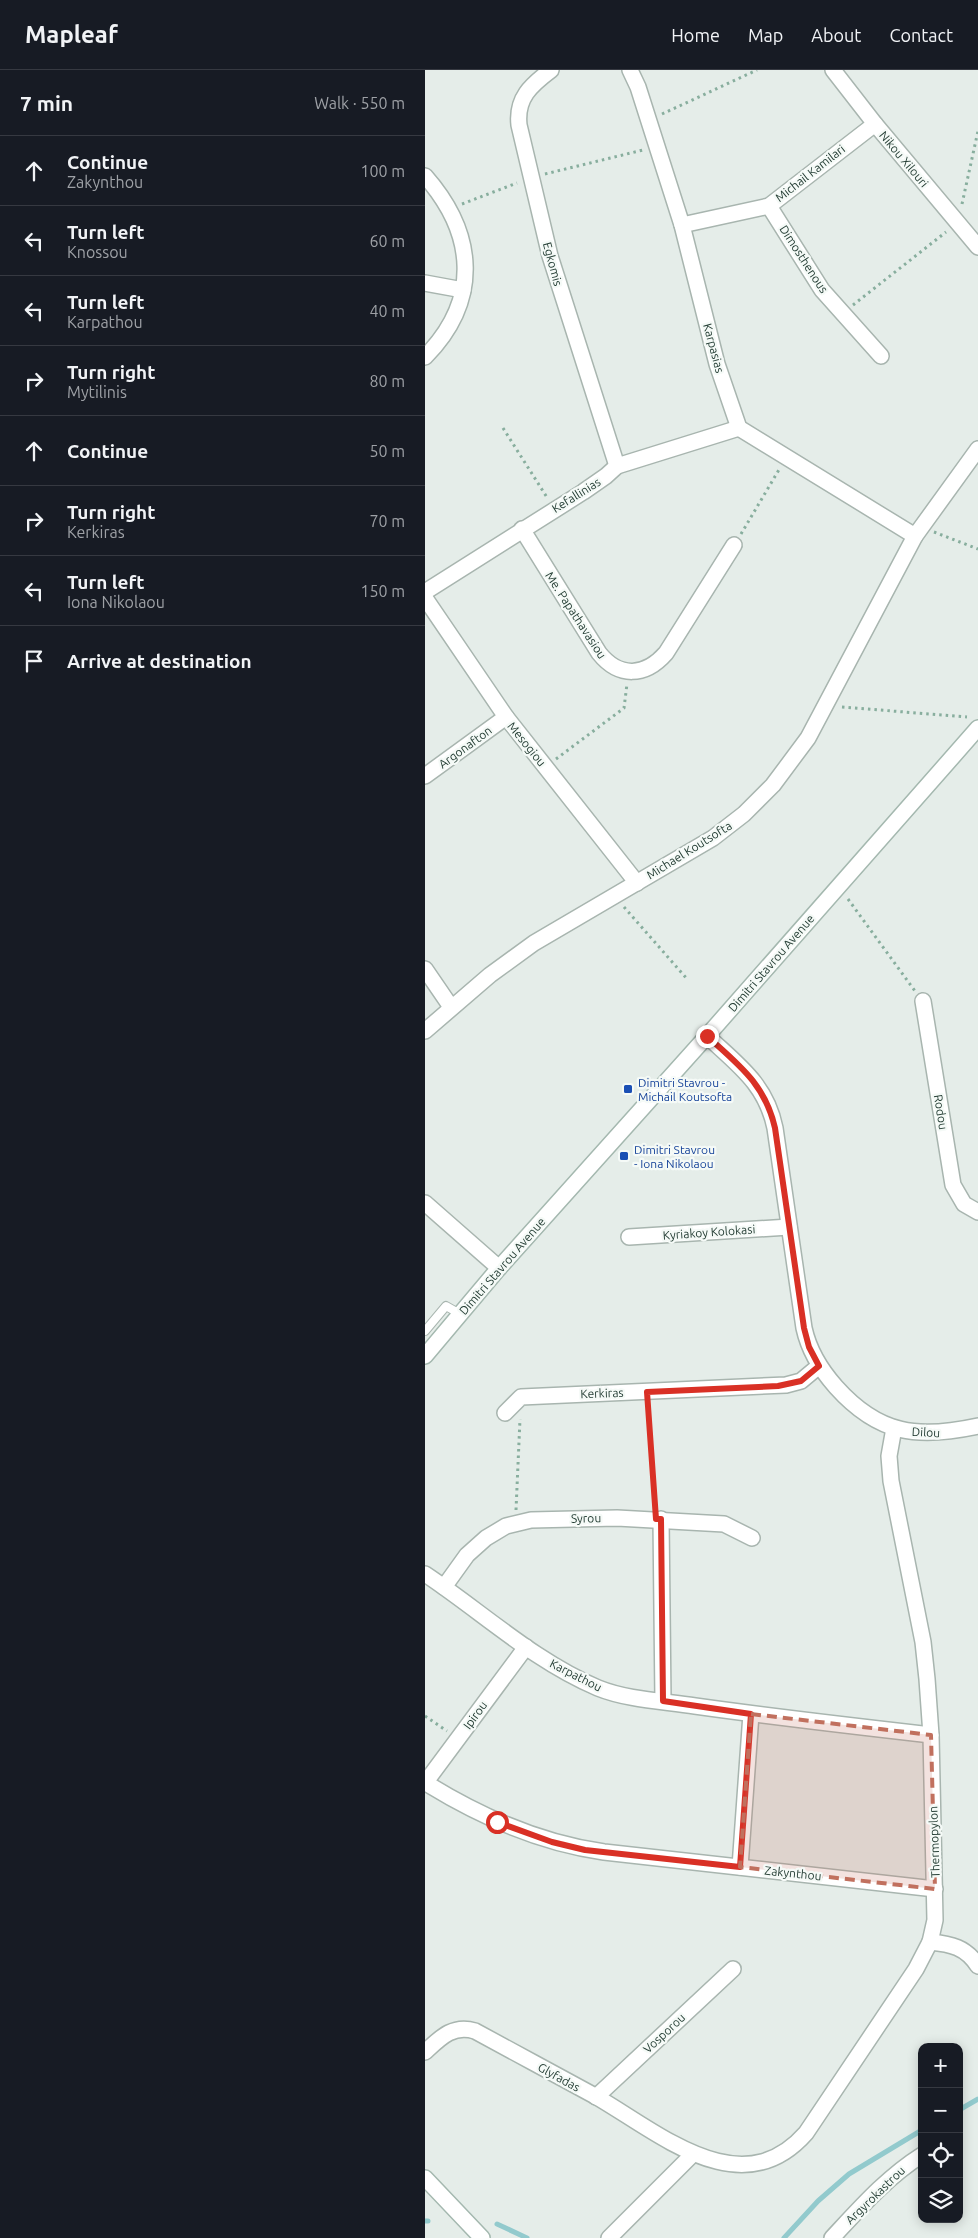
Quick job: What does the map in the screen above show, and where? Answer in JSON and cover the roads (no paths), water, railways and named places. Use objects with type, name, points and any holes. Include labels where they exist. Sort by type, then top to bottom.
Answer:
[{"type":"street","name":"Egkomis","points":[[551,70],[529,88],[519,106],[519,124],[553,264],[617,466]]},
{"type":"street","name":"Karpasias","points":[[630,70],[682,226],[717,364],[739,428]]},
{"type":"street","name":"Nikou Xilouri","points":[[833,70],[875,124],[978,247]]},
{"type":"street","name":"Michail Kamilari","points":[[682,226],[769,206],[875,124]]},
{"type":"street","points":[[425,176],[450,208],[457,224],[463,250],[465,277],[455,317],[439,342],[425,357]]},
{"type":"street","name":"Dimosthenous","points":[[769,206],[822,290],[881,356]]},
{"type":"street","points":[[425,283],[463,290]]},
{"type":"street","points":[[739,428],[918,532]]},
{"type":"street","name":"Kefallinias","points":[[425,592],[606,476],[617,466],[739,428]]},
{"type":"street","name":"Michael Koutsofta","points":[[425,1031],[451,1007],[510,959],[713,838],[759,801],[797,756],[826,706],[918,532],[978,449]]},
{"type":"street","name":"Me. Papathavasiou","points":[[522,529],[599,653],[613,666],[629,672],[647,670],[666,654],[734,545]]},
{"type":"street","name":"Mesogiou","points":[[425,598],[506,717],[637,883]]},
{"type":"street","name":"Argonafton","points":[[425,776],[506,717]]},
{"type":"street","name":"Dimitri Stavrou Avenue","points":[[425,1356],[499,1268],[838,887],[973,723]]},
{"type":"street","points":[[425,969],[451,1007]]},
{"type":"street","name":"Rodou","points":[[923,1001],[953,1185],[964,1204],[978,1212]]},
{"type":"street","name":"Dilou","points":[[707,1036],[749,1075],[767,1101],[775,1128],[804,1328],[809,1347],[819,1366],[858,1409],[874,1420],[894,1428],[935,1433],[978,1426]]},
{"type":"street","points":[[425,1203],[499,1268]]},
{"type":"street","name":"Kyriakoy Kolokasi","points":[[629,1237],[789,1227]]},
{"type":"street","name":"Kerkiras","points":[[505,1413],[521,1397],[778,1386],[801,1381],[819,1366]]},
{"type":"street","name":"Thermopylon","points":[[726,2164],[744,2164],[769,2160],[787,2150],[801,2139],[916,1969],[930,1942],[935,1920],[931,1735],[923,1642],[891,1481],[889,1456],[894,1428]]},
{"type":"street","name":"Syrou","points":[[445,1587],[460,1564],[475,1547],[496,1532],[516,1523],[543,1519],[659,1519],[724,1524],[752,1538]]},
{"type":"street","points":[[659,1519],[663,1701]]},
{"type":"street","name":"Karpathou","points":[[425,1574],[526,1646],[566,1672],[601,1689],[641,1698],[751,1714],[931,1735]]},
{"type":"street","name":"Ipirou","points":[[425,1783],[526,1646]]},
{"type":"street","points":[[740,1867],[751,1714]]},
{"type":"street","name":"Zakynthou","points":[[425,1783],[455,1801],[497,1822],[561,1844],[603,1852],[935,1889]]},
{"type":"street","points":[[930,1942],[959,1947],[972,1957],[978,1966]]},
{"type":"street","name":"Vosporou","points":[[595,2097],[733,1969]]},
{"type":"street","name":"Glyfadas","points":[[425,2052],[446,2034],[460,2028],[467,2029],[595,2097],[692,2155],[726,2164]]},
{"type":"street","points":[[609,2238],[692,2155]]},
{"type":"street","name":"Argyrokastrou","points":[[832,2238],[869,2198],[918,2158]]},
{"type":"street","points":[[425,2178],[482,2238]]},
{"type":"lane","points":[[425,1331],[445,1306],[460,1314]]},
{"type":"waterway","points":[[963,2108],[978,2099]]},
{"type":"waterway","points":[[784,2238],[818,2201],[849,2174],[918,2132]]},
{"type":"waterway","points":[[497,2224],[527,2238]]},
{"type":"place","name":"Dimitri Stavrou - Michail Koutsofta","points":[[628,1089]]},
{"type":"place","name":"Dimitri Stavrou - Iona Nikolaou","points":[[624,1156]]}]
